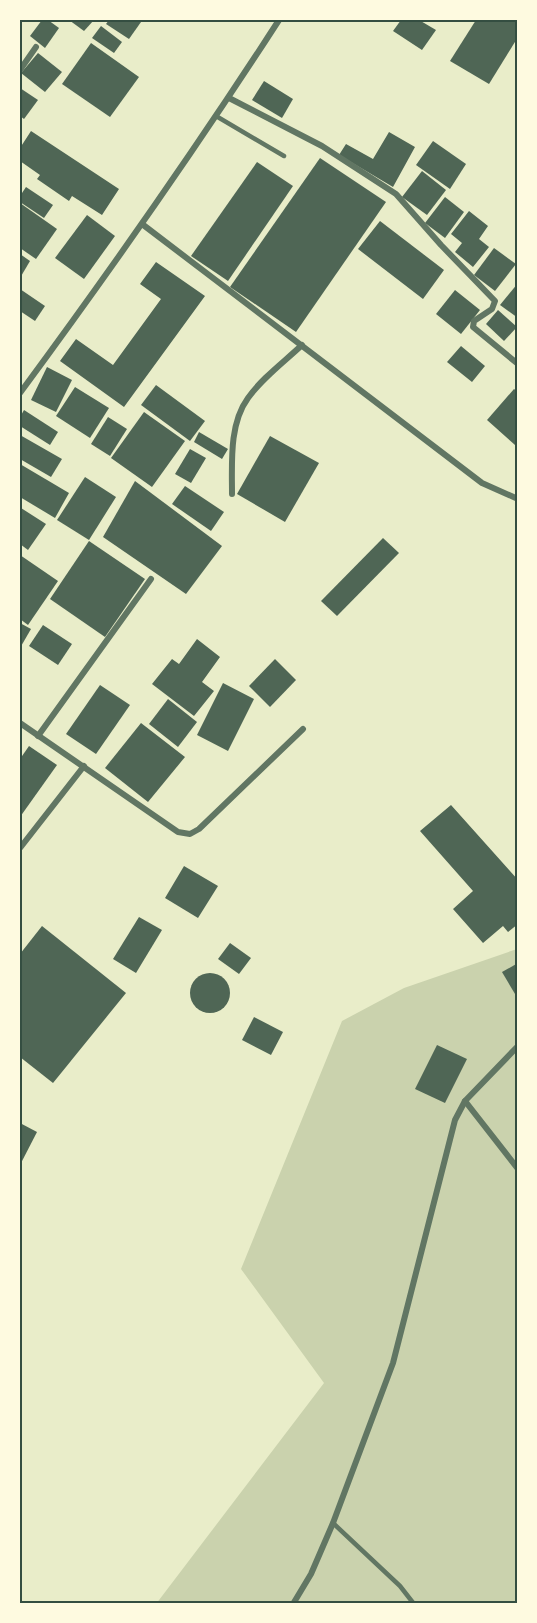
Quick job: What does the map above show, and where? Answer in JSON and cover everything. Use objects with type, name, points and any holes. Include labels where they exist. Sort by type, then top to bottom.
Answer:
[{"type":"street","points":[[20,393],[99,287],[229,98],[279,20]]},
{"type":"street","points":[[20,70],[36,47]]},
{"type":"street","points":[[229,98],[322,146],[401,198],[441,245],[495,301],[492,309],[474,321],[473,327],[518,364]]},
{"type":"street","points":[[142,224],[482,483],[518,499]]},
{"type":"street","points":[[232,494],[233,450],[240,413],[248,398],[268,376],[302,345]]},
{"type":"street","points":[[38,736],[151,579]]},
{"type":"street","points":[[20,723],[178,832],[190,834],[199,830],[303,729]]},
{"type":"street","points":[[20,848],[84,766]]},
{"type":"street","points":[[293,1604],[311,1574],[333,1523],[393,1363],[455,1120],[465,1101],[518,1047]]},
{"type":"street","points":[[465,1101],[518,1170]]},
{"type":"lane","points":[[216,116],[284,156]]},
{"type":"lane","points":[[333,1523],[400,1586],[414,1604]]},
{"type":"green space","points":[[517,949],[517,1603],[156,1604],[324,1383],[241,1269],[342,1021],[404,988]]},
{"type":"building","points":[[42,20],[48,20],[59,28],[45,48],[30,36]]},
{"type":"building","points":[[69,20],[94,20],[84,31]]},
{"type":"building","points":[[109,20],[141,22],[129,39],[106,24]]},
{"type":"building","points":[[401,20],[419,20],[436,30],[422,50],[393,31]]},
{"type":"building","points":[[476,20],[518,20],[518,37],[489,84],[450,61]]},
{"type":"building","points":[[101,26],[122,42],[114,53],[92,38]]},
{"type":"building","points":[[91,43],[139,77],[110,117],[62,84]]},
{"type":"building","points":[[38,53],[62,72],[45,92],[21,73]]},
{"type":"building","points":[[264,81],[293,99],[282,118],[252,100]]},
{"type":"building","points":[[20,88],[38,100],[24,119],[20,116]]},
{"type":"building","points":[[31,131],[119,189],[102,215],[72,196],[69,201],[37,179],[40,175],[20,161],[20,148]]},
{"type":"building","points":[[389,132],[415,147],[393,187],[339,155],[346,144],[373,159]]},
{"type":"building","points":[[433,141],[466,164],[450,189],[416,165]]},
{"type":"building","points":[[320,158],[386,202],[296,332],[230,287]]},
{"type":"building","points":[[257,162],[293,186],[228,281],[191,256]]},
{"type":"building","points":[[422,171],[446,190],[427,215],[402,197]]},
{"type":"building","points":[[26,187],[53,205],[44,218],[20,202],[20,196]]},
{"type":"building","points":[[445,197],[464,212],[445,238],[425,223]]},
{"type":"building","points":[[20,203],[57,229],[36,259],[20,248]]},
{"type":"building","points":[[469,211],[488,226],[479,239],[489,247],[473,267],[455,252],[462,243],[451,234]]},
{"type":"building","points":[[87,215],[115,236],[84,279],[55,258]]},
{"type":"building","points":[[380,221],[444,270],[423,299],[358,249]]},
{"type":"building","points":[[494,248],[516,264],[495,291],[474,275]]},
{"type":"building","points":[[20,254],[30,261],[20,278]]},
{"type":"building","points":[[156,262],[205,296],[124,407],[60,361],[76,339],[113,365],[161,299],[140,284]]},
{"type":"building","points":[[518,283],[518,318],[500,305]]},
{"type":"building","points":[[20,289],[45,306],[35,321],[20,311]]},
{"type":"building","points":[[455,290],[480,310],[461,334],[436,314]]},
{"type":"building","points":[[498,310],[517,327],[504,341],[486,324]]},
{"type":"building","points":[[461,346],[485,366],[472,382],[447,362]]},
{"type":"building","points":[[47,367],[72,380],[56,412],[31,400]]},
{"type":"building","points":[[156,385],[205,421],[190,441],[141,405]]},
{"type":"building","points":[[75,387],[109,408],[90,438],[56,416]]},
{"type":"building","points":[[514,389],[518,392],[518,442],[515,445],[487,420]]},
{"type":"building","points":[[24,410],[58,432],[50,445],[20,426],[20,417]]},
{"type":"building","points":[[144,412],[185,441],[152,487],[111,458]]},
{"type":"building","points":[[108,417],[127,429],[110,456],[91,444]]},
{"type":"building","points":[[199,432],[228,449],[222,459],[194,442]]},
{"type":"building","points":[[20,435],[62,459],[51,477],[20,459]]},
{"type":"building","points":[[270,436],[319,463],[285,522],[237,494]]},
{"type":"building","points":[[190,449],[206,458],[191,483],[175,474]]},
{"type":"building","points":[[20,464],[69,493],[55,518],[20,497]]},
{"type":"building","points":[[85,477],[116,497],[89,540],[57,520]]},
{"type":"building","points":[[135,481],[222,546],[186,594],[103,537]]},
{"type":"building","points":[[185,486],[224,512],[211,531],[172,504]]},
{"type":"building","points":[[21,508],[46,524],[28,550],[20,544]]},
{"type":"building","points":[[383,538],[399,553],[337,616],[321,601]]},
{"type":"building","points":[[89,541],[145,579],[105,637],[50,599]]},
{"type":"building","points":[[20,555],[58,581],[28,625],[20,619]]},
{"type":"building","points":[[20,623],[31,629],[20,648]]},
{"type":"building","points":[[43,625],[72,644],[58,665],[29,646]]},
{"type":"building","points":[[197,639],[220,657],[202,682],[214,691],[194,716],[152,684],[172,659],[179,664]]},
{"type":"building","points":[[275,659],[296,680],[270,707],[249,686]]},
{"type":"building","points":[[223,683],[254,699],[228,751],[197,735]]},
{"type":"building","points":[[100,685],[130,705],[96,754],[66,734]]},
{"type":"building","points":[[168,699],[197,722],[178,747],[149,724]]},
{"type":"building","points":[[141,723],[185,757],[148,802],[105,768]]},
{"type":"building","points":[[29,746],[57,765],[20,817],[20,759]]},
{"type":"building","points":[[451,805],[518,880],[518,924],[508,932],[503,926],[483,943],[453,909],[473,891],[420,831]]},
{"type":"building","points":[[184,866],[218,886],[198,918],[165,898]]},
{"type":"building","points":[[139,917],[162,930],[136,973],[113,959]]},
{"type":"building","points":[[42,926],[126,993],[53,1083],[20,1057],[20,954]]},
{"type":"building","points":[[230,943],[251,958],[239,974],[218,959]]},
{"type":"building","points":[[518,963],[518,999],[502,972]]},
{"type":"building","points":[[210,973],[224,979],[230,993],[224,1007],[210,1013],[196,1007],[190,993],[196,979]]},
{"type":"building","points":[[254,1017],[283,1032],[271,1055],[242,1040]]},
{"type":"building","points":[[437,1045],[467,1059],[445,1103],[415,1089]]},
{"type":"building","points":[[20,1123],[37,1132],[20,1165]]}]
